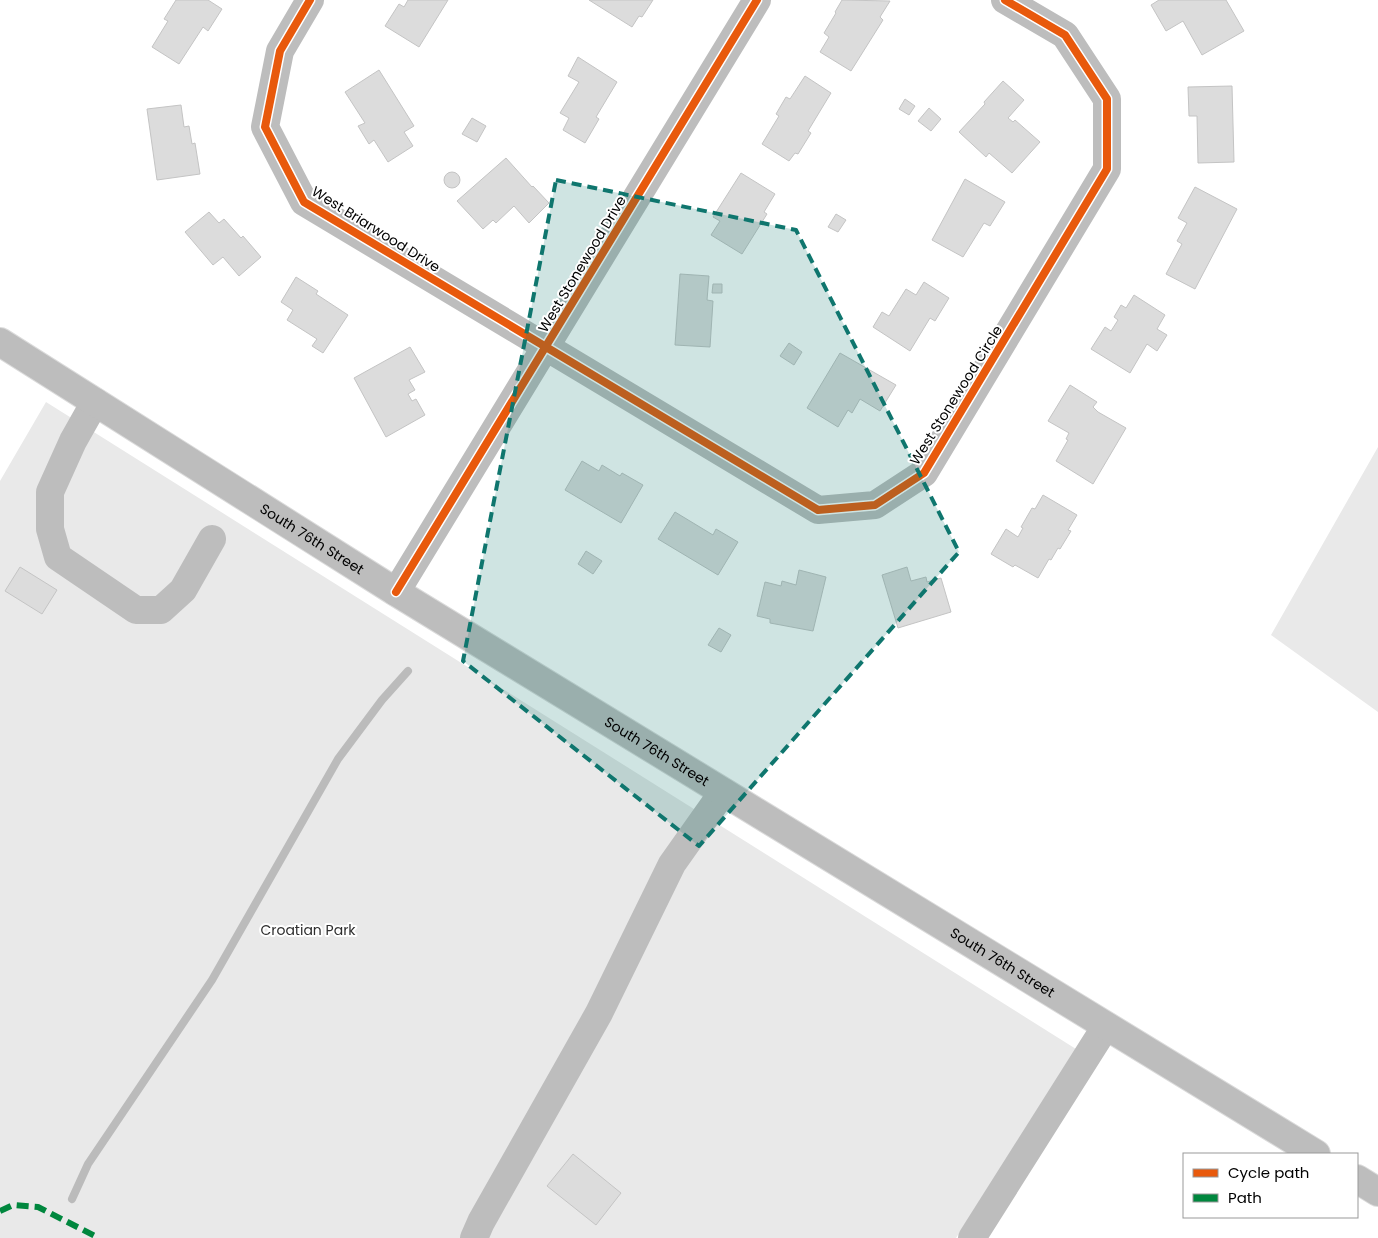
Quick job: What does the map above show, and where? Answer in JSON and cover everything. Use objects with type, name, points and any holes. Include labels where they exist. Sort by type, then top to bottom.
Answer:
[{"type":"street","name":"West Briarwood Drive","points":[[310,0],[280,51],[265,127],[304,202],[546,347]]},
{"type":"street","name":"West Stonewood Drive","points":[[396,592],[757,0]]},
{"type":"street","name":"West Stonewood Circle","points":[[546,347],[818,510],[875,505],[924,473],[1107,169],[1107,99],[1065,35],[1005,0]]},
{"type":"street","name":"South 76th Street","points":[[0,342],[396,592],[1314,1153]]},
{"type":"street","points":[[95,402],[73,441],[50,492],[50,529],[58,557],[136,610],[161,610],[183,590],[212,539]]},
{"type":"street","points":[[474,1238],[490,1206],[599,1014],[672,864],[723,792]]},
{"type":"street","points":[[972,1238],[1106,1026]]},
{"type":"street","points":[[1358,1180],[1378,1192]]},
{"type":"highlighted area","points":[[556,180],[796,230],[959,552],[699,846],[463,661]]},
{"type":"green space","name":"Croatian Park","points":[[46,402],[1076,1049],[956,1238],[0,1238],[0,481]]},
{"type":"green space","points":[[1378,447],[1378,712],[1271,635]]},
{"type":"building","points":[[176,0],[208,0],[222,9],[208,31],[203,27],[179,64],[152,47],[168,21],[164,19]]},
{"type":"building","points":[[408,0],[448,0],[419,47],[385,26],[399,4],[404,7]]},
{"type":"building","points":[[589,0],[653,0],[642,17],[639,16],[632,27]]},
{"type":"building","points":[[842,0],[890,1],[880,17],[883,20],[851,71],[820,52],[829,37],[824,33]]},
{"type":"building","points":[[1159,0],[1226,0],[1244,31],[1202,55],[1183,21],[1166,31],[1151,5]]},
{"type":"building","points":[[578,57],[617,82],[596,117],[599,119],[585,143],[563,130],[569,118],[560,113],[579,82],[568,76]]},
{"type":"building","points":[[379,70],[414,126],[404,132],[413,146],[388,162],[374,140],[369,144],[358,126],[365,123],[345,92]]},
{"type":"building","points":[[805,76],[831,93],[808,131],[811,133],[798,154],[795,153],[789,161],[762,144],[779,116],[776,114],[786,97],[790,99]]},
{"type":"building","points":[[1003,81],[1024,100],[1008,118],[1013,122],[1015,120],[1040,142],[1012,173],[989,153],[986,157],[959,132]]},
{"type":"building","points":[[1232,86],[1234,162],[1198,163],[1197,116],[1189,116],[1188,87]]},
{"type":"building","points":[[905,99],[915,106],[909,115],[899,109]]},
{"type":"building","points":[[181,105],[184,127],[189,126],[192,144],[195,143],[200,174],[157,180],[147,109]]},
{"type":"building","points":[[929,108],[941,119],[931,131],[918,121]]},
{"type":"building","points":[[472,118],[486,126],[477,142],[462,134]]},
{"type":"building","points":[[506,158],[549,203],[529,223],[514,206],[496,223],[493,220],[483,229],[457,201]]},
{"type":"building","points":[[449,172],[455,172],[460,177],[458,186],[449,188],[444,183],[444,177]]},
{"type":"building","points":[[741,173],[775,194],[764,212],[767,214],[742,254],[711,235],[720,221],[713,217]]},
{"type":"building","points":[[965,179],[1005,202],[990,226],[984,223],[963,257],[932,240]]},
{"type":"building","points":[[1195,187],[1237,209],[1195,289],[1166,274],[1182,244],[1177,241],[1187,223],[1178,218]]},
{"type":"building","points":[[209,212],[219,223],[224,219],[241,238],[243,236],[261,257],[239,276],[223,257],[213,265],[185,232]]},
{"type":"building","points":[[836,214],[846,220],[838,232],[828,227]]},
{"type":"building","points":[[680,274],[709,276],[707,300],[713,301],[710,347],[675,345]]},
{"type":"building","points":[[296,277],[318,291],[316,294],[348,315],[323,353],[312,346],[317,339],[287,320],[293,310],[281,302]]},
{"type":"building","points":[[924,282],[949,298],[935,321],[930,318],[910,351],[873,327],[882,312],[889,316],[906,289],[916,295]]},
{"type":"building","points":[[713,284],[722,284],[722,293],[712,293]]},
{"type":"building","points":[[1134,295],[1165,315],[1157,329],[1167,335],[1157,351],[1147,344],[1130,373],[1091,349],[1105,327],[1111,331],[1118,320],[1114,317],[1121,305],[1126,308]]},
{"type":"building","points":[[789,343],[802,352],[794,365],[780,356]]},
{"type":"building","points":[[410,347],[425,372],[409,380],[415,390],[408,394],[412,401],[416,399],[425,415],[386,437],[354,378]]},
{"type":"building","points":[[840,353],[896,385],[880,411],[860,399],[852,413],[848,410],[838,427],[807,408]]},
{"type":"building","points":[[1070,385],[1097,402],[1093,407],[1098,412],[1126,428],[1093,484],[1056,461],[1068,440],[1066,439],[1069,433],[1048,421]]},
{"type":"building","points":[[582,461],[599,471],[602,465],[620,476],[622,473],[643,485],[621,523],[565,490]]},
{"type":"building","points":[[1043,495],[1077,515],[1068,530],[1071,531],[1060,549],[1058,548],[1051,560],[1049,559],[1038,578],[1015,565],[1013,567],[991,554],[1006,529],[1018,537],[1023,528],[1021,527],[1032,508],[1035,509]]},
{"type":"building","points":[[675,512],[713,535],[716,529],[738,542],[718,575],[658,539]]},
{"type":"building","points":[[586,551],[602,561],[593,574],[578,564]]},
{"type":"building","points":[[20,567],[57,590],[42,614],[5,591]]},
{"type":"building","points":[[907,567],[911,581],[926,577],[927,582],[941,578],[951,612],[898,628],[882,575]]},
{"type":"building","points":[[799,570],[826,577],[813,631],[770,623],[770,619],[757,616],[765,582],[781,586],[782,581],[796,585]]},
{"type":"building","points":[[719,628],[731,635],[721,652],[708,645]]},
{"type":"building","points":[[573,1154],[621,1193],[596,1225],[547,1186]]},
{"type":"waterway","points":[[72,1199],[88,1164],[212,980],[338,759],[382,700],[408,671]]},
{"type":"marked path","points":[[0,1211],[13,1205],[38,1207],[99,1238]]},
{"type":"cycle path","points":[[310,0],[280,51],[265,127],[304,202],[818,510],[875,505],[924,473],[1107,169],[1107,99],[1065,35],[1005,0]]},
{"type":"cycle path","points":[[396,592],[757,0]]}]
